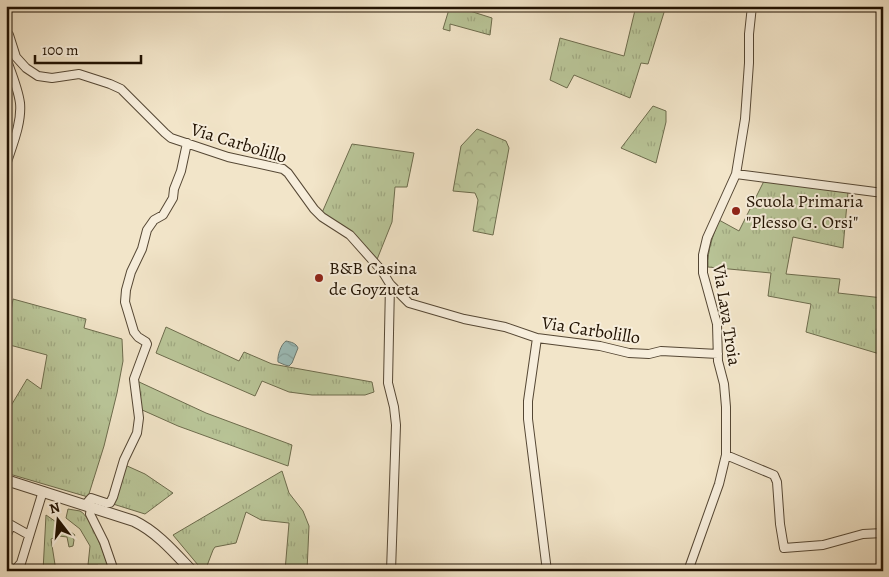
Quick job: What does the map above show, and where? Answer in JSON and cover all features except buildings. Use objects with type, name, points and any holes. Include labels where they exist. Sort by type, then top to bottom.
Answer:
[{"type":"street","name":"Via Lava Troia","points":[[688,571],[719,484],[726,455],[724,384],[718,360],[717,324],[703,273],[703,255],[708,238],[736,174],[745,119],[752,6]]},
{"type":"street","name":"Via Carbolillo","points":[[6,31],[16,57],[26,68],[38,76],[52,78],[80,74],[110,84],[121,90],[171,138],[228,157],[283,169],[288,173],[314,209],[322,217],[350,235],[382,271],[390,284],[409,303],[537,338],[600,346],[629,353],[649,354],[661,351],[718,354]]},
{"type":"street","points":[[6,58],[20,104],[18,128],[6,165]]},
{"type":"street","points":[[114,571],[88,506],[91,498],[110,503],[124,460],[137,433],[139,418],[134,379],[147,344],[134,332],[125,302],[126,290],[131,272],[142,249],[147,230],[154,220],[163,215],[173,198],[187,143]]},
{"type":"street","points":[[736,174],[883,193]]},
{"type":"street","points":[[390,284],[388,383],[396,424],[391,571]]},
{"type":"street","points":[[537,338],[528,401],[528,420],[548,571]]},
{"type":"street","points":[[726,455],[774,475],[777,482],[784,548],[823,545],[863,534],[883,533]]},
{"type":"street","points":[[6,480],[145,526],[156,534],[192,571]]},
{"type":"street","points":[[14,571],[21,563],[43,492]]},
{"type":"street","points":[[6,537],[9,524],[30,535]]},
{"type":"green space","points":[[450,6],[492,18],[490,35],[450,24],[450,31],[443,29]]},
{"type":"green space","points":[[636,6],[666,6],[648,64],[641,63],[630,98],[574,75],[567,88],[550,80],[560,38],[624,56]]},
{"type":"green space","points":[[653,106],[666,111],[666,122],[656,163],[621,148]]},
{"type":"green space","points":[[477,129],[506,141],[509,148],[493,235],[473,231],[478,200],[475,193],[453,191],[461,146]]},
{"type":"green space","points":[[352,144],[414,153],[407,187],[395,187],[392,222],[376,262],[321,215]]},
{"type":"green space","points":[[764,181],[848,192],[843,248],[793,237],[786,274],[840,279],[838,293],[883,298],[883,355],[806,332],[811,304],[768,296],[771,273],[708,267],[709,249],[719,220],[739,231]]},
{"type":"green space","points":[[13,299],[86,319],[84,328],[122,339],[123,361],[117,393],[104,446],[88,497],[6,473],[6,414],[27,379],[41,389],[47,355],[6,344]]},
{"type":"green space","points":[[166,327],[239,361],[244,352],[272,364],[372,382],[374,392],[365,395],[312,395],[289,392],[262,381],[255,396],[156,353]]},
{"type":"green space","points":[[137,381],[206,413],[292,445],[288,466],[178,426],[140,409]]},
{"type":"green space","points":[[125,465],[145,474],[173,493],[145,514],[113,504]]},
{"type":"green space","points":[[282,471],[289,493],[303,511],[309,526],[307,571],[285,571],[289,523],[261,520],[246,512],[236,543],[215,547],[205,571],[203,571],[173,535]]},
{"type":"green space","points":[[68,509],[80,511],[85,515],[98,538],[110,571],[100,571],[98,565],[88,565],[90,546],[80,529],[66,518]]},
{"type":"green space","points":[[46,515],[75,535],[73,546],[69,547],[67,537],[59,536],[51,539],[56,571],[43,571]]},
{"type":"water","points":[[286,341],[295,344],[298,348],[289,366],[278,362],[280,350]]},
{"type":"place","name":"Scuola Primaria \"Plesso G. Orsi\"","points":[[736,211]]},
{"type":"place","name":"B&B Casina de Goyzueta","points":[[319,278]]}]
